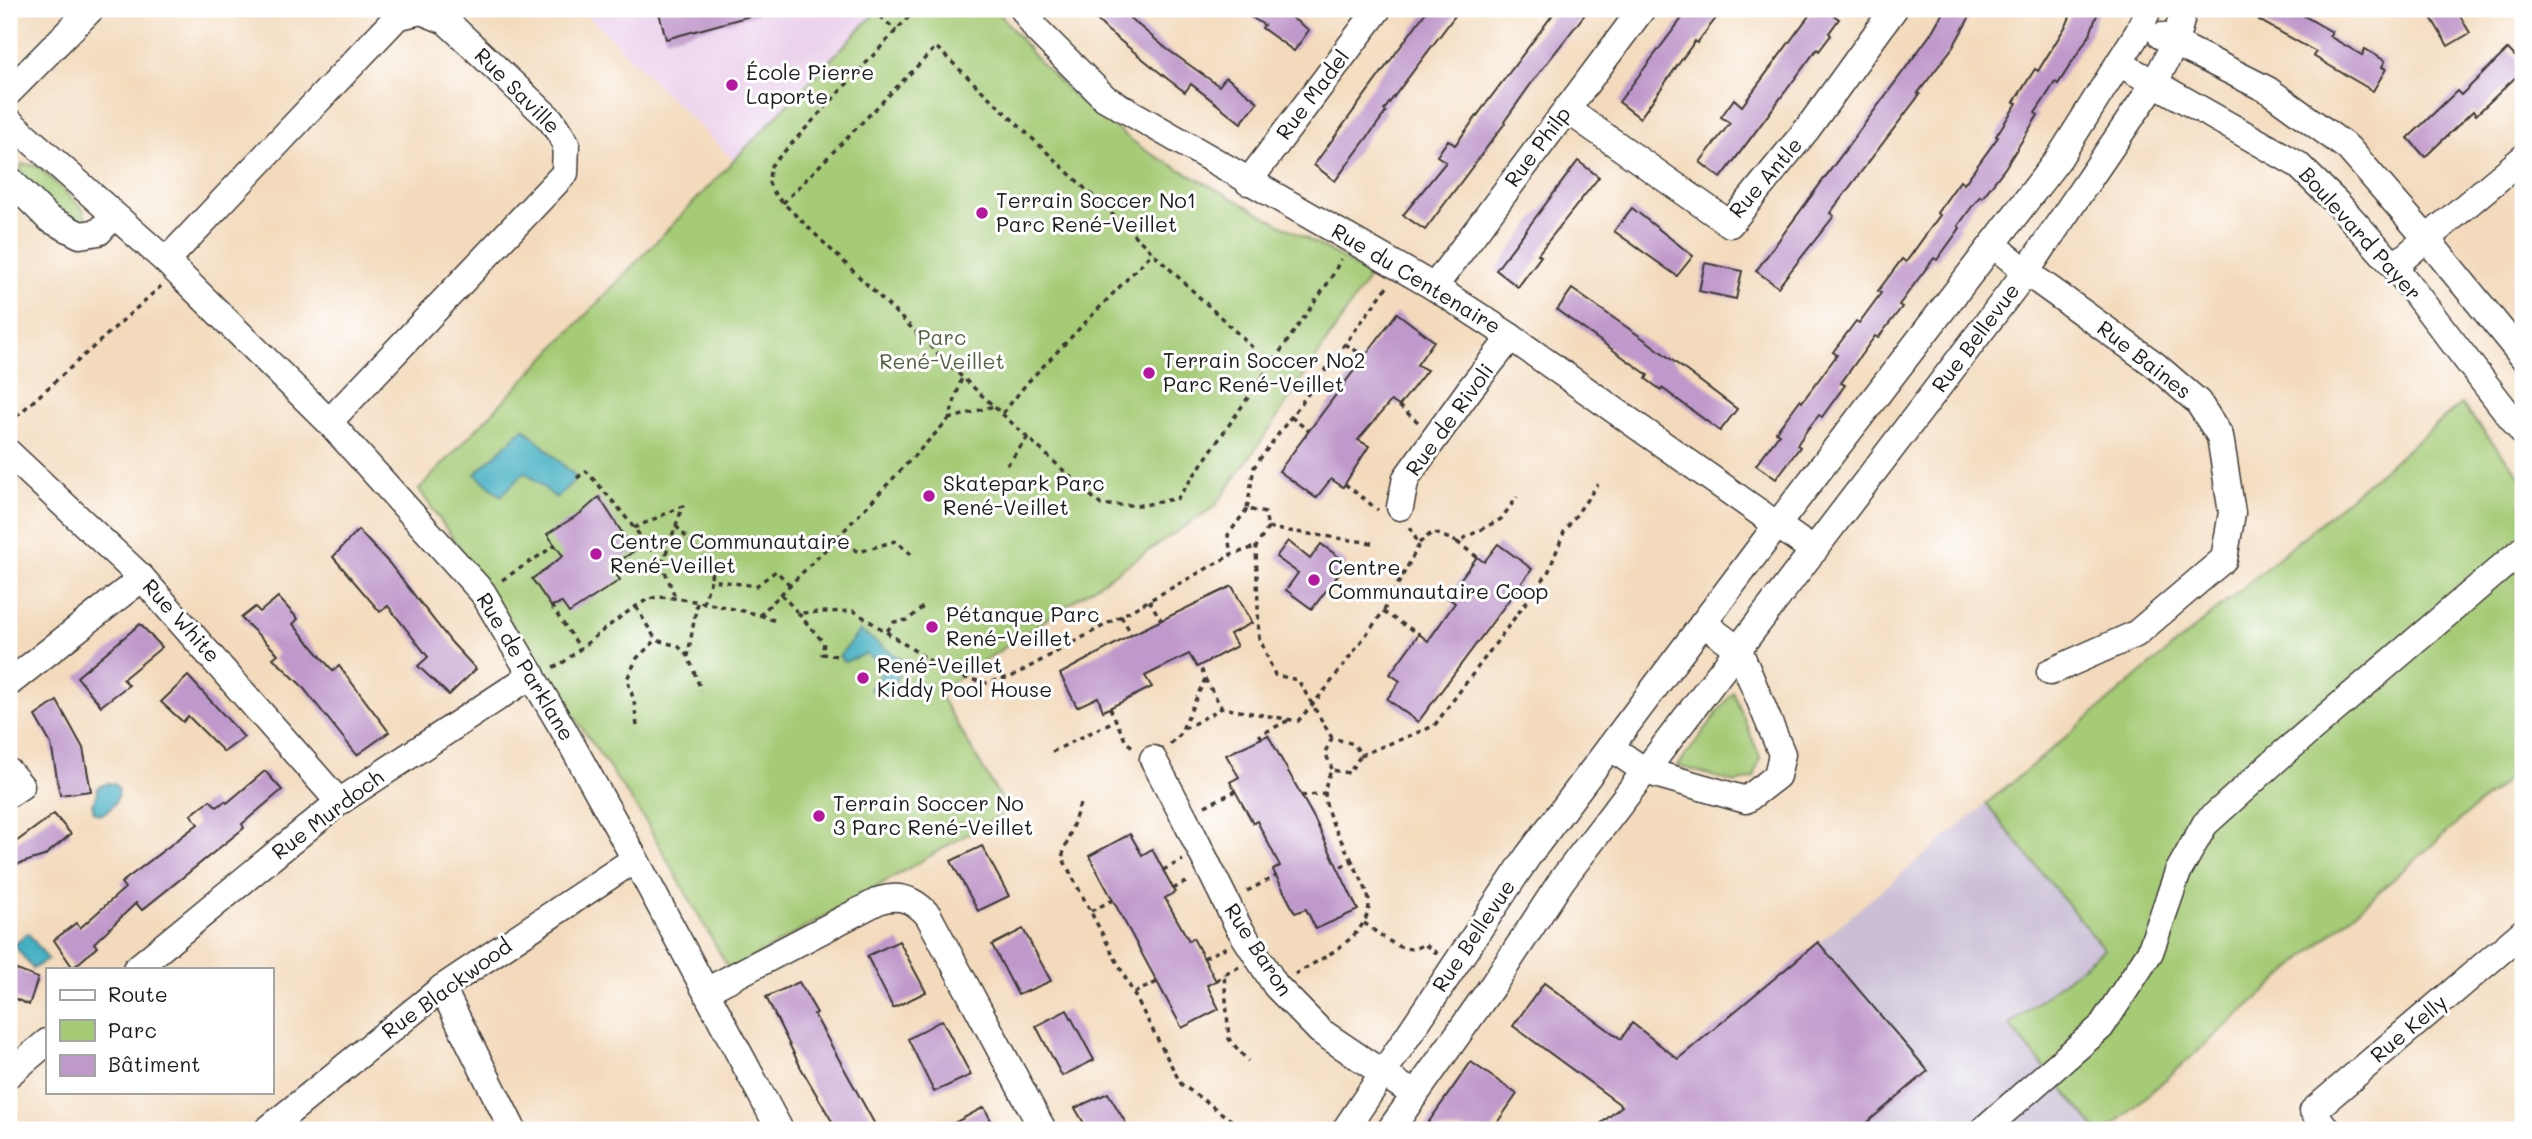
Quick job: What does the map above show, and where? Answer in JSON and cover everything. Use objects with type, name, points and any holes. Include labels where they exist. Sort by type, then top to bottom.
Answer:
[{"type":"street","points":[[9,92],[91,9]]},
{"type":"street","name":"Rue du Centenaire","points":[[1023,9],[1037,30],[1105,98],[1434,286],[1511,337],[1814,551]]},
{"type":"street","name":"Rue Philp","points":[[1434,286],[1642,9]]},
{"type":"street","name":"Rue Antle","points":[[1566,109],[1730,224],[1808,128],[1894,9]]},
{"type":"street","name":"Rue Bellevue","points":[[1390,1130],[1493,985],[1562,880],[2026,272],[2154,84],[2175,43],[2184,9]]},
{"type":"street","name":"Rue Saville","points":[[171,267],[397,18],[421,11],[446,21],[551,120],[566,143],[565,173],[329,422]]},
{"type":"street","name":"Rue Madel","points":[[1248,182],[1371,11]]},
{"type":"street","points":[[2145,17],[2175,43],[2268,90],[2348,148],[2427,239],[2523,357]]},
{"type":"street","name":"Rue Bellevue","points":[[1345,1130],[1528,856],[1777,525],[2059,158],[2145,17]]},
{"type":"street","name":"Boulevard Payer","points":[[2119,63],[2297,164],[2337,203],[2394,266],[2523,433]]},
{"type":"street","name":"Rue de Parklane","points":[[9,125],[171,267],[329,422],[483,593],[635,859],[780,1130]]},
{"type":"street","points":[[2394,266],[2523,158]]},
{"type":"street","points":[[9,179],[49,219],[80,235],[99,232],[114,215]]},
{"type":"street","name":"Rue Baines","points":[[1993,244],[2026,272],[2154,364],[2198,402],[2220,436],[2232,513],[2224,559],[2136,634],[2050,672]]},
{"type":"street","name":"Rue de Rivoli","points":[[1390,510],[1406,478],[1511,337]]},
{"type":"street","name":"Rue White","points":[[9,453],[142,578],[339,802]]},
{"type":"street","points":[[1983,1130],[2101,1027],[2150,951],[2178,872],[2205,824],[2278,758],[2523,549]]},
{"type":"street","points":[[9,683],[142,578]]},
{"type":"street","points":[[1610,747],[1645,771],[1746,800],[1777,776],[1782,754],[1739,650],[1703,623]]},
{"type":"street","name":"Rue Murdoch","points":[[137,968],[339,802],[532,675]]},
{"type":"street","name":"Rue Baron","points":[[1153,759],[1226,902],[1276,986],[1320,1031],[1415,1095]]},
{"type":"street","points":[[9,772],[21,786],[9,794]]},
{"type":"street","points":[[1528,856],[1562,880]]},
{"type":"street","name":"Rue Blackwood","points":[[267,1130],[442,988],[635,859]]},
{"type":"street","points":[[706,991],[880,900],[895,897],[912,901],[928,915],[1043,1130]]},
{"type":"street","name":"Rue Kelly","points":[[2327,1130],[2313,1111],[2523,932]]},
{"type":"street","points":[[442,988],[513,1130]]},
{"type":"street","points":[[9,1074],[46,1043]]},
{"type":"path","points":[[873,9],[896,31]]},
{"type":"path","points":[[916,9],[770,167],[769,183],[776,196],[962,377],[1101,505],[1144,505],[1178,498],[1330,280],[1351,238]]},
{"type":"path","points":[[783,203],[936,47],[1254,348]]},
{"type":"path","points":[[1003,414],[1027,383],[1153,252]]},
{"type":"path","points":[[9,423],[171,267]]},
{"type":"path","points":[[1231,555],[1228,536],[1247,509],[1254,467],[1401,268]]},
{"type":"path","points":[[1345,344],[1365,356]]},
{"type":"path","points":[[760,615],[949,419],[962,377]]},
{"type":"path","points":[[949,419],[994,405]]},
{"type":"path","points":[[1291,417],[1309,431]]},
{"type":"path","points":[[1007,465],[1028,437]]},
{"type":"path","points":[[577,478],[586,471],[634,528],[662,564],[676,599]]},
{"type":"path","points":[[1345,484],[1390,510],[1419,543]]},
{"type":"path","points":[[1332,769],[1349,773],[1361,755],[1434,726],[1548,573],[1564,532],[1598,484]]},
{"type":"path","points":[[1457,542],[1501,519],[1517,496]]},
{"type":"path","points":[[634,528],[683,506],[662,564]]},
{"type":"path","points":[[1247,509],[1265,513],[1268,528],[1256,547],[1259,637],[1275,675],[1298,680],[1332,738],[1354,744],[1361,755]]},
{"type":"path","points":[[676,526],[712,566],[711,580],[703,604]]},
{"type":"path","points":[[1268,528],[1372,543]]},
{"type":"path","points":[[1182,730],[1222,708],[1298,721],[1384,612],[1419,543],[1433,533],[1457,542],[1477,557]]},
{"type":"path","points":[[837,538],[859,552],[895,541],[911,554]]},
{"type":"path","points":[[483,593],[555,545]]},
{"type":"path","points":[[798,613],[855,611],[952,675],[987,684],[1013,676],[1231,555],[1256,547]]},
{"type":"path","points":[[711,580],[756,586],[776,571],[790,585]]},
{"type":"path","points":[[1329,586],[1336,592]]},
{"type":"path","points":[[781,594],[824,643],[822,654],[839,656]]},
{"type":"path","points":[[532,675],[561,664],[636,607],[654,598],[703,604],[760,615],[776,621]]},
{"type":"path","points":[[1149,600],[1161,620]]},
{"type":"path","points":[[688,656],[696,603]]},
{"type":"path","points":[[551,606],[580,649]]},
{"type":"path","points":[[887,631],[894,622],[908,620],[924,606]]},
{"type":"path","points":[[636,607],[656,640],[677,646],[688,656],[701,690]]},
{"type":"path","points":[[1384,612],[1419,634]]},
{"type":"path","points":[[1121,616],[1132,635]]},
{"type":"path","points":[[637,726],[634,701],[627,679],[637,658],[656,640]]},
{"type":"path","points":[[1200,665],[1222,708]]},
{"type":"path","points":[[1110,708],[1126,742],[1153,759],[1179,736],[1205,679]]},
{"type":"path","points":[[1262,738],[1260,735],[1290,719]]},
{"type":"path","points":[[1052,752],[1116,720]]},
{"type":"path","points":[[1332,738],[1325,752],[1332,769]]},
{"type":"path","points":[[1276,986],[1338,949],[1364,923],[1369,900],[1326,809],[1325,782],[1332,769]]},
{"type":"path","points":[[1184,817],[1236,791]]},
{"type":"path","points":[[1301,796],[1325,793]]},
{"type":"path","points":[[1080,804],[1062,857],[1181,1084],[1245,1130]]},
{"type":"path","points":[[1338,868],[1352,860]]},
{"type":"path","points":[[1226,902],[1276,876]]},
{"type":"path","points":[[1091,911],[1113,900]]},
{"type":"path","points":[[1364,923],[1402,948],[1418,948],[1424,944],[1454,965]]},
{"type":"path","points":[[1216,981],[1224,974],[1258,957]]},
{"type":"path","points":[[1224,974],[1229,1039],[1248,1061]]},
{"type":"path","points":[[1134,993],[1157,982]]},
{"type":"shaded area","name":"École Pierre Laporte","points":[[581,9],[879,9],[734,161]]},
{"type":"shaded area","points":[[1986,804],[2105,950],[2009,1025],[2097,1130],[1593,1130]]},
{"type":"green space","name":"Parc René-Veillet","points":[[879,9],[996,9],[1034,56],[1079,101],[1146,151],[1337,255],[1369,277],[1271,427],[1215,506],[938,692],[1008,811],[730,971],[646,822],[419,489]]},
{"type":"green space","points":[[22,164],[38,166],[83,209],[87,222],[85,226],[55,212],[20,174]]},
{"type":"green space","points":[[2461,404],[2523,479],[2523,765],[2108,1130],[2097,1130],[2009,1025],[2104,949],[1986,804]]},
{"type":"green space","points":[[1733,692],[1760,757],[1754,778],[1736,783],[1678,766]]},
{"type":"water","points":[[524,428],[577,478],[556,498],[525,472],[501,496],[475,474]]},
{"type":"water","points":[[860,631],[902,660],[896,681],[880,697],[870,689],[882,672],[882,665],[866,654],[844,662],[839,656]]},
{"type":"water","points":[[108,783],[115,784],[119,791],[113,806],[100,815],[94,812],[92,803],[97,796],[98,787]]},
{"type":"water","points":[[28,933],[48,959],[33,969],[14,945]]},
{"type":"building","name":"École Pierre Laporte","points":[[658,9],[756,9],[757,14],[666,39]]},
{"type":"building","points":[[1086,9],[1119,9],[1167,49],[1219,86],[1226,77],[1258,102],[1241,123],[1191,84],[1185,92],[1107,30]]},
{"type":"building","points":[[1238,9],[1279,9],[1309,30],[1294,51],[1262,28],[1264,25]]},
{"type":"building","points":[[1428,9],[1460,9],[1384,110],[1386,112],[1335,181],[1314,165]]},
{"type":"building","points":[[1557,9],[1589,9],[1425,230],[1403,215],[1446,162],[1437,156],[1448,140],[1455,145]]},
{"type":"building","points":[[1689,9],[1723,9],[1697,43],[1695,41],[1640,118],[1619,102]]},
{"type":"building","points":[[1814,9],[1825,9],[1839,19],[1829,33],[1831,35],[1819,51],[1817,49],[1721,178],[1700,162],[1730,123],[1721,117],[1734,99],[1742,106]]},
{"type":"building","points":[[1945,9],[1974,9],[1953,47],[1918,93],[1920,94],[1830,213],[1834,216],[1778,287],[1756,271],[1930,35]]},
{"type":"building","points":[[2073,9],[2099,9],[2090,34],[2058,84],[2055,82],[2035,113],[2038,115],[2005,168],[1968,212],[1937,260],[1934,258],[1910,290],[1899,305],[1902,307],[1878,338],[1875,336],[1841,383],[1845,385],[1822,417],[1819,415],[1807,430],[1797,445],[1800,447],[1776,479],[1756,465],[1779,434],[1776,432],[1837,355],[1833,352],[1856,321],[1859,323],[1902,259],[1906,262],[1940,215],[1937,213],[1960,181],[1964,184],[1998,137],[1996,136],[2017,103],[2014,102],[2035,69],[2038,71],[2067,24]]},
{"type":"building","points":[[2265,9],[2292,9],[2332,32],[2329,36],[2362,55],[2365,49],[2385,61],[2382,67],[2386,69],[2373,91],[2313,56],[2316,52],[2259,20]]},
{"type":"building","points":[[2426,9],[2456,9],[2470,33],[2448,46]]},
{"type":"building","points":[[2508,49],[2523,65],[2523,70],[2476,115],[2473,111],[2425,157],[2408,138],[2457,91],[2461,95]]},
{"type":"building","points":[[1578,161],[1599,177],[1538,254],[1541,256],[1518,287],[1496,270]]},
{"type":"building","points":[[1632,208],[1693,256],[1677,276],[1614,231]]},
{"type":"building","points":[[1705,263],[1742,271],[1736,299],[1699,291]]},
{"type":"building","points":[[1572,289],[1737,409],[1720,431],[1646,379],[1648,375],[1557,310]]},
{"type":"building","points":[[1397,313],[1434,341],[1417,365],[1427,370],[1399,406],[1391,401],[1358,440],[1369,446],[1343,487],[1331,479],[1316,498],[1279,471]]},
{"type":"building","name":"Centre Communautaire René-Veillet","points":[[599,497],[634,551],[611,567],[620,580],[569,613],[562,603],[551,606],[532,579],[563,556],[547,534],[581,513]]},
{"type":"building","points":[[358,530],[389,563],[476,669],[449,695],[418,666],[428,657],[388,606],[380,612],[333,557]]},
{"type":"building","name":"Centre Communautaire Coop","points":[[1288,541],[1310,559],[1321,544],[1347,563],[1312,609],[1286,590],[1298,573],[1276,557]]},
{"type":"building","points":[[1498,544],[1532,569],[1418,722],[1387,699],[1400,681],[1390,674],[1419,634],[1428,641],[1455,603],[1447,597],[1477,557],[1484,562]]},
{"type":"building","points":[[1232,586],[1252,623],[1230,634],[1237,646],[1197,667],[1189,654],[1145,676],[1152,687],[1103,711],[1098,697],[1077,707],[1060,674],[1139,631]]},
{"type":"building","points":[[278,597],[298,619],[293,624],[333,671],[339,666],[389,732],[357,755],[301,685],[273,658],[278,654],[241,618],[255,607],[260,612]]},
{"type":"building","points":[[140,624],[162,647],[123,679],[129,685],[101,706],[77,677]]},
{"type":"building","points":[[188,676],[244,737],[224,752],[188,716],[183,722],[161,702]]},
{"type":"building","points":[[57,701],[83,748],[91,791],[60,795],[51,744],[35,716]]},
{"type":"building","points":[[1268,735],[1314,818],[1358,910],[1316,929],[1306,909],[1295,913],[1273,870],[1280,866],[1257,821],[1253,823],[1230,782],[1239,777],[1226,755]]},
{"type":"building","points":[[265,771],[282,790],[242,824],[244,828],[142,910],[136,903],[94,943],[97,947],[73,968],[54,940],[76,923],[80,928],[125,888],[121,883],[198,824],[191,815],[210,800],[217,807],[225,801],[227,803]]},
{"type":"building","points":[[54,814],[71,834],[44,856],[9,867],[9,847]]},
{"type":"building","points":[[1130,834],[1142,855],[1152,849],[1175,892],[1165,898],[1189,941],[1193,938],[1216,981],[1207,985],[1219,1009],[1182,1028],[1089,856]]},
{"type":"building","points":[[982,846],[1009,896],[978,911],[951,861]]},
{"type":"building","points":[[1023,929],[1051,981],[1018,995],[992,945]]},
{"type":"building","points":[[899,941],[926,992],[893,1008],[867,956]]},
{"type":"building","points":[[1818,942],[1928,1071],[1858,1130],[1593,1130],[1622,1106],[1513,1026],[1544,983],[1621,1039],[1632,1023],[1678,1059]]},
{"type":"building","points":[[9,967],[38,978],[29,1005],[9,996]]},
{"type":"building","points":[[799,982],[878,1130],[837,1130],[801,1068],[766,997]]},
{"type":"building","points":[[1067,1010],[1094,1060],[1062,1076],[1036,1026]]},
{"type":"building","points":[[942,1020],[971,1075],[934,1092],[908,1039]]},
{"type":"building","points":[[1471,1062],[1517,1094],[1492,1130],[1423,1130]]},
{"type":"building","points":[[1108,1093],[1130,1130],[1088,1130],[1075,1108]]},
{"type":"building","points":[[984,1107],[996,1130],[941,1130]]},
{"type":"place","name":"École Pierre Laporte","points":[[732,85]]},
{"type":"place","name":"Terrain Soccer No1 Parc René-Veillet","points":[[982,213]]},
{"type":"place","name":"Terrain Soccer No2 Parc René-Veillet","points":[[1149,373]]},
{"type":"place","name":"Skatepark Parc René-Veillet","points":[[929,496]]},
{"type":"place","name":"Centre Communautaire René-Veillet","points":[[596,554]]},
{"type":"place","name":"Centre Communautaire Coop","points":[[1314,580]]},
{"type":"place","name":"Pétanque Parc René-Veillet","points":[[932,627]]},
{"type":"place","name":"René-Veillet Kiddy Pool House","points":[[863,678]]},
{"type":"place","name":"Terrain Soccer No 3 Parc René-Veillet","points":[[819,816]]}]
